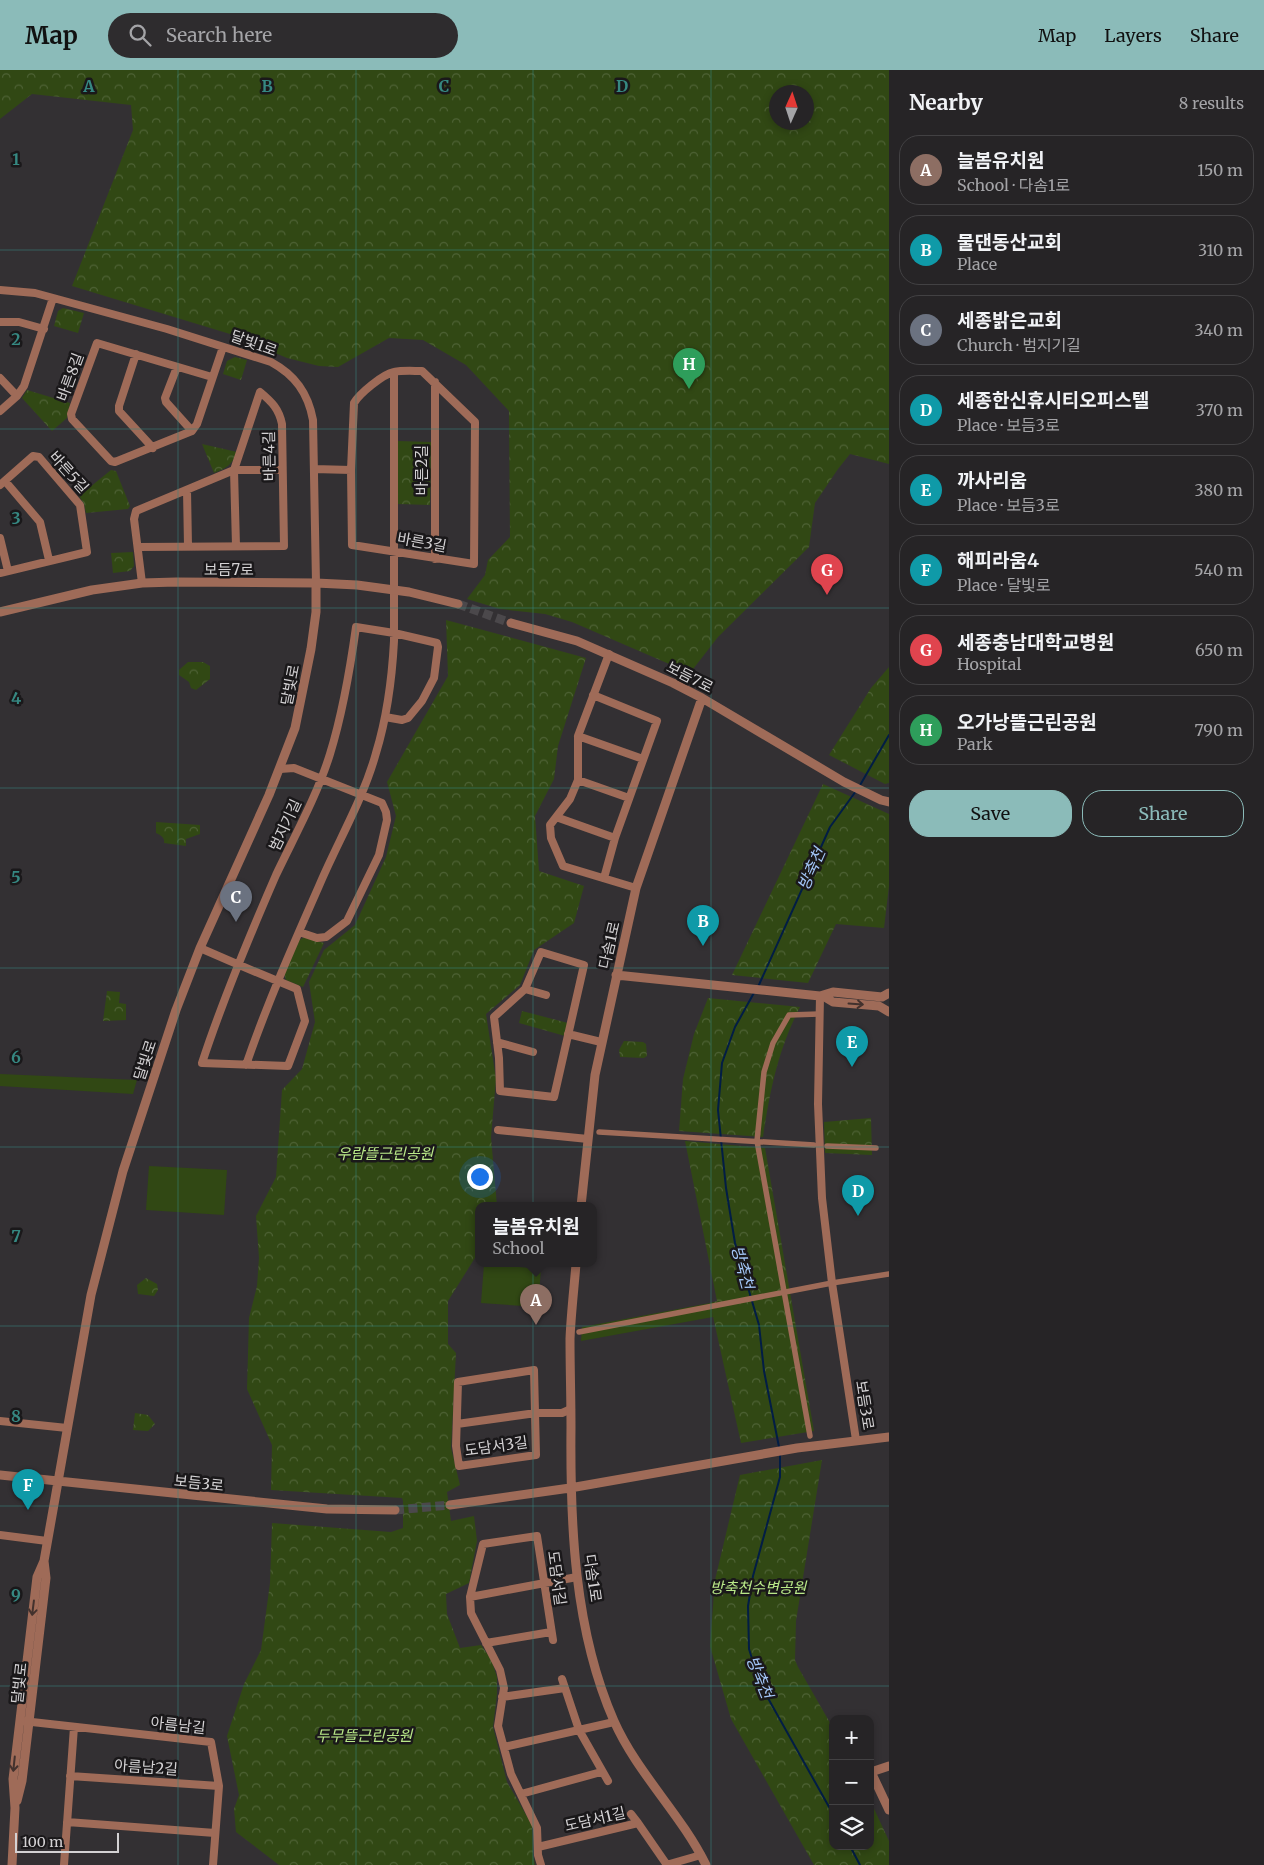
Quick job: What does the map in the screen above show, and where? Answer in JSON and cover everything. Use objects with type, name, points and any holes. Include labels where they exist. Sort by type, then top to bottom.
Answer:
[{"type":"street","name":"달빛1로","points":[[0,290],[24,291],[167,329],[271,362],[284,369],[296,380],[311,411],[316,583]]},
{"type":"street","points":[[0,412],[17,396],[24,386],[53,298]]},
{"type":"street","points":[[0,322],[19,322],[44,330]]},
{"type":"street","name":"바른8길","points":[[192,431],[115,462],[111,461],[71,416],[96,343],[212,377]]},
{"type":"street","points":[[177,367],[165,398],[166,402],[192,431],[197,424],[223,347]]},
{"type":"street","points":[[136,354],[119,411],[153,448]]},
{"type":"street","points":[[200,948],[239,964],[278,981],[297,989],[305,1021],[288,1066],[246,1065],[261,1021],[278,981],[320,883],[361,795],[376,754],[392,678],[394,590],[390,373],[422,371],[435,382]]},
{"type":"street","name":"바른3길","points":[[390,373],[357,397],[354,403],[351,470],[352,545],[474,564],[475,422],[435,382]]},
{"type":"street","points":[[0,378],[17,396]]},
{"type":"street","name":"바른2길","points":[[435,382],[435,559]]},
{"type":"street","name":"바른4길","points":[[138,547],[284,546],[282,424],[280,413],[273,403],[260,392],[234,470]]},
{"type":"street","name":"바른5길","points":[[2,483],[33,456],[38,457],[80,505],[87,552],[4,572]]},
{"type":"street","points":[[314,469],[351,470]]},
{"type":"street","points":[[234,470],[236,546]]},
{"type":"street","points":[[142,583],[134,519],[136,511],[234,470],[282,470]]},
{"type":"street","points":[[2,483],[40,522],[49,560]]},
{"type":"street","points":[[187,490],[188,546]]},
{"type":"street","points":[[0,538],[4,572]]},
{"type":"street","name":"보듬7로","points":[[0,612],[92,590],[142,583],[316,583],[394,590],[458,604]]},
{"type":"street","name":"달빛로","points":[[12,1865],[15,1808],[13,1779],[24,1721],[37,1577],[44,1561],[91,1295],[123,1171],[176,1010],[200,948],[280,768],[295,728],[311,649],[316,612],[316,583]]},
{"type":"street","name":"보듬7로","points":[[511,623],[577,641],[702,698],[844,782],[885,801]]},
{"type":"street","name":"범지기길","points":[[246,1065],[202,1063],[214,1025],[239,964],[321,779],[343,708],[356,627],[394,633],[436,643],[438,647],[437,666],[431,685],[422,701],[408,718],[402,720],[385,717]]},
{"type":"street","points":[[609,654],[578,736],[578,780],[570,800],[550,825],[551,838],[564,866],[636,888]]},
{"type":"street","points":[[593,695],[657,721],[615,838],[604,878]]},
{"type":"street","name":"다솜1로","points":[[581,1202],[593,1089],[601,1042],[636,888],[702,698]]},
{"type":"street","points":[[578,736],[643,759]]},
{"type":"street","points":[[280,768],[294,768],[382,803],[387,820],[379,855],[347,921],[326,937],[317,938],[299,932]]},
{"type":"street","points":[[578,780],[629,798]]},
{"type":"street","points":[[556,817],[615,838]]},
{"type":"street","points":[[541,952],[584,965],[568,1034],[554,1097],[500,1091],[494,1016],[525,989],[541,952]]},
{"type":"street","points":[[616,975],[822,996],[832,1002],[879,1006],[889,1012]]},
{"type":"street","points":[[525,989],[546,995]]},
{"type":"street","points":[[822,996],[833,992],[882,997],[889,993]]},
{"type":"street","name":"보듬3로","points":[[450,1505],[570,1488],[760,1454],[856,1440],[832,1283],[822,1198],[818,1104],[819,1014],[822,996]]},
{"type":"street","points":[[810,1436],[758,1141],[764,1072],[773,1043],[789,1015],[819,1014]]},
{"type":"street","points":[[568,1034],[601,1042]]},
{"type":"street","points":[[497,1042],[533,1052]]},
{"type":"street","points":[[498,1130],[588,1139]]},
{"type":"street","points":[[599,1132],[814,1145]]},
{"type":"street","points":[[827,1146],[876,1148]]},
{"type":"street","name":"다솜1로","points":[[576,1267],[570,1339],[570,1488],[577,1577],[592,1656],[614,1722],[637,1761],[706,1865]]},
{"type":"street","points":[[579,1332],[832,1283],[889,1274]]},
{"type":"street","name":"도담서3길","points":[[534,1370],[536,1413],[536,1455],[460,1466],[456,1446],[458,1382],[534,1370]]},
{"type":"street","name":"도담서3길","points":[[457,1424],[536,1413],[562,1413],[571,1409]]},
{"type":"street","points":[[0,1421],[67,1428]]},
{"type":"street","points":[[856,1440],[887,1436]]},
{"type":"street","name":"보듬3로","points":[[0,1475],[327,1509],[395,1510]]},
{"type":"street","points":[[536,1536],[538,1526]]},
{"type":"street","points":[[0,1535],[47,1540]]},
{"type":"street","name":"도담서길","points":[[486,1643],[552,1636],[536,1536],[483,1544],[470,1597],[471,1613],[486,1643],[500,1670],[504,1688],[498,1726],[511,1774],[537,1828],[541,1865]]},
{"type":"street","points":[[470,1597],[577,1577]]},
{"type":"street","points":[[562,1679],[579,1730],[601,1772],[608,1781]]},
{"type":"street","points":[[502,1697],[565,1688]]},
{"type":"street","name":"아름남길","points":[[24,1721],[212,1742],[219,1786],[213,1865]]},
{"type":"street","points":[[504,1747],[614,1722]]},
{"type":"street","points":[[64,1865],[74,1727]]},
{"type":"street","points":[[889,1766],[871,1772],[889,1810]]},
{"type":"street","points":[[521,1794],[601,1772]]},
{"type":"street","name":"아름남2길","points":[[70,1776],[219,1786]]},
{"type":"street","points":[[631,1814],[638,1823]]},
{"type":"street","points":[[67,1822],[215,1833]]},
{"type":"street","name":"도담서1길","points":[[538,1847],[638,1823],[666,1865]]},
{"type":"street","points":[[666,1865],[701,1856]]},
{"type":"green space","points":[[0,70],[889,70],[889,464],[850,454],[815,503],[809,547],[718,637],[690,673],[572,622],[545,614],[500,609],[467,599],[485,575],[488,560],[510,537],[509,411],[466,365],[423,340],[389,338],[338,367],[319,366],[287,358],[230,334],[72,286],[133,130],[131,105],[32,94],[0,119]]},
{"type":"green space","points":[[63,308],[84,313],[78,333],[54,326],[58,311]]},
{"type":"green space","points":[[235,357],[247,360],[241,380],[223,374],[227,361]]},
{"type":"green space","points":[[27,390],[70,403],[67,418],[52,431],[22,398]]},
{"type":"green space","points":[[398,441],[431,442],[430,505],[398,504]]},
{"type":"green space","points":[[202,444],[237,452],[228,466],[214,473]]},
{"type":"green space","points":[[111,470],[116,471],[130,506],[128,509],[86,513],[84,504],[79,496]]},
{"type":"green space","points":[[133,552],[134,566],[130,571],[113,573],[111,553]]},
{"type":"green space","name":"우람뜰근린공원","points":[[446,620],[586,658],[558,746],[554,779],[535,816],[539,871],[584,886],[574,923],[534,950],[520,985],[486,1014],[496,1079],[491,1137],[497,1202],[475,1202],[475,1258],[448,1301],[448,1344],[456,1353],[451,1448],[460,1485],[447,1492],[451,1521],[474,1516],[477,1541],[469,1583],[446,1594],[447,1614],[460,1648],[481,1645],[491,1659],[497,1677],[493,1727],[507,1782],[532,1825],[535,1865],[279,1865],[236,1832],[234,1809],[239,1795],[227,1736],[244,1684],[261,1650],[270,1583],[272,1523],[391,1532],[403,1528],[403,1501],[402,1498],[271,1490],[272,1445],[247,1389],[249,1318],[257,1286],[259,1258],[256,1216],[276,1177],[282,1090],[302,1069],[315,1022],[309,982],[324,950],[355,925],[386,857],[396,816],[387,782],[448,676]]},
{"type":"green space","points":[[188,662],[203,662],[210,666],[210,679],[196,690],[191,688],[189,682],[179,675],[179,670]]},
{"type":"green space","points":[[889,667],[889,783],[885,784],[829,755],[871,688]]},
{"type":"green space","points":[[823,784],[889,814],[889,886],[884,928],[836,924],[808,983],[732,975]]},
{"type":"green space","points":[[156,822],[200,825],[200,834],[186,839],[186,846],[164,843],[162,837],[156,833]]},
{"type":"green space","points":[[305,937],[324,943],[303,987],[286,980],[284,974],[299,940]]},
{"type":"green space","points":[[107,991],[120,992],[119,1003],[126,1004],[126,1020],[103,1021]]},
{"type":"green space","points":[[708,998],[800,1007],[780,1055],[763,1137],[679,1131],[683,1079],[694,1034]]},
{"type":"green space","points":[[522,1011],[568,1023],[565,1036],[519,1023]]},
{"type":"green space","points":[[624,1041],[643,1042],[646,1044],[647,1056],[644,1058],[620,1057],[619,1050]]},
{"type":"green space","points":[[0,1074],[137,1080],[133,1094],[0,1086]]},
{"type":"green space","points":[[871,1118],[872,1155],[825,1153],[824,1122]]},
{"type":"green space","points":[[685,1141],[765,1148],[814,1431],[741,1443],[710,1303],[717,1301]]},
{"type":"green space","points":[[149,1166],[227,1170],[224,1215],[146,1210]]},
{"type":"green space","points":[[484,1267],[541,1269],[538,1307],[481,1303]]},
{"type":"green space","points":[[146,1278],[157,1284],[158,1290],[154,1296],[138,1294],[137,1285]]},
{"type":"green space","points":[[710,1303],[713,1317],[581,1341],[582,1327]]},
{"type":"green space","points":[[135,1413],[148,1415],[155,1424],[148,1431],[133,1430]]},
{"type":"green space","name":"방축천수변공원","points":[[822,1460],[796,1621],[795,1660],[829,1721],[829,1850],[874,1850],[874,1809],[889,1841],[889,1865],[814,1865],[731,1719],[710,1646],[715,1580],[740,1475]]},
{"type":"waterway","name":"방축천","points":[[859,787],[889,735]]},
{"type":"waterway","name":"방축천","points":[[758,987],[830,827],[856,791]]},
{"type":"waterway","name":"방축천","points":[[755,991],[735,1027],[722,1063],[718,1110],[726,1188],[735,1243],[759,1325],[764,1371],[779,1447]]},
{"type":"waterway","name":"방축천","points":[[780,1454],[780,1477],[753,1576],[748,1606],[749,1649],[760,1684],[829,1807]]},
{"type":"waterway","name":"방축천","points":[[852,1850],[860,1865]]},
{"type":"tunnel","points":[[458,604],[511,623]]},
{"type":"tunnel","points":[[395,1510],[450,1505]]},
{"type":"place","name":"오가낭뜰근린공원","points":[[689,389]]},
{"type":"place","name":"세종충남대학교병원","points":[[827,595]]},
{"type":"place","name":"세종밝은교회","points":[[236,922]]},
{"type":"place","name":"물댄동산교회","points":[[703,946]]},
{"type":"place","name":"까사리움","points":[[852,1067]]},
{"type":"place","name":"세종한신휴시티오피스텔","points":[[858,1216]]},
{"type":"place","name":"늘봄유치원","points":[[536,1325]]},
{"type":"place","name":"해피라움4","points":[[28,1510]]},
{"type":"park label","name":"두무뜰근린공원","points":[[364,1735]]}]
